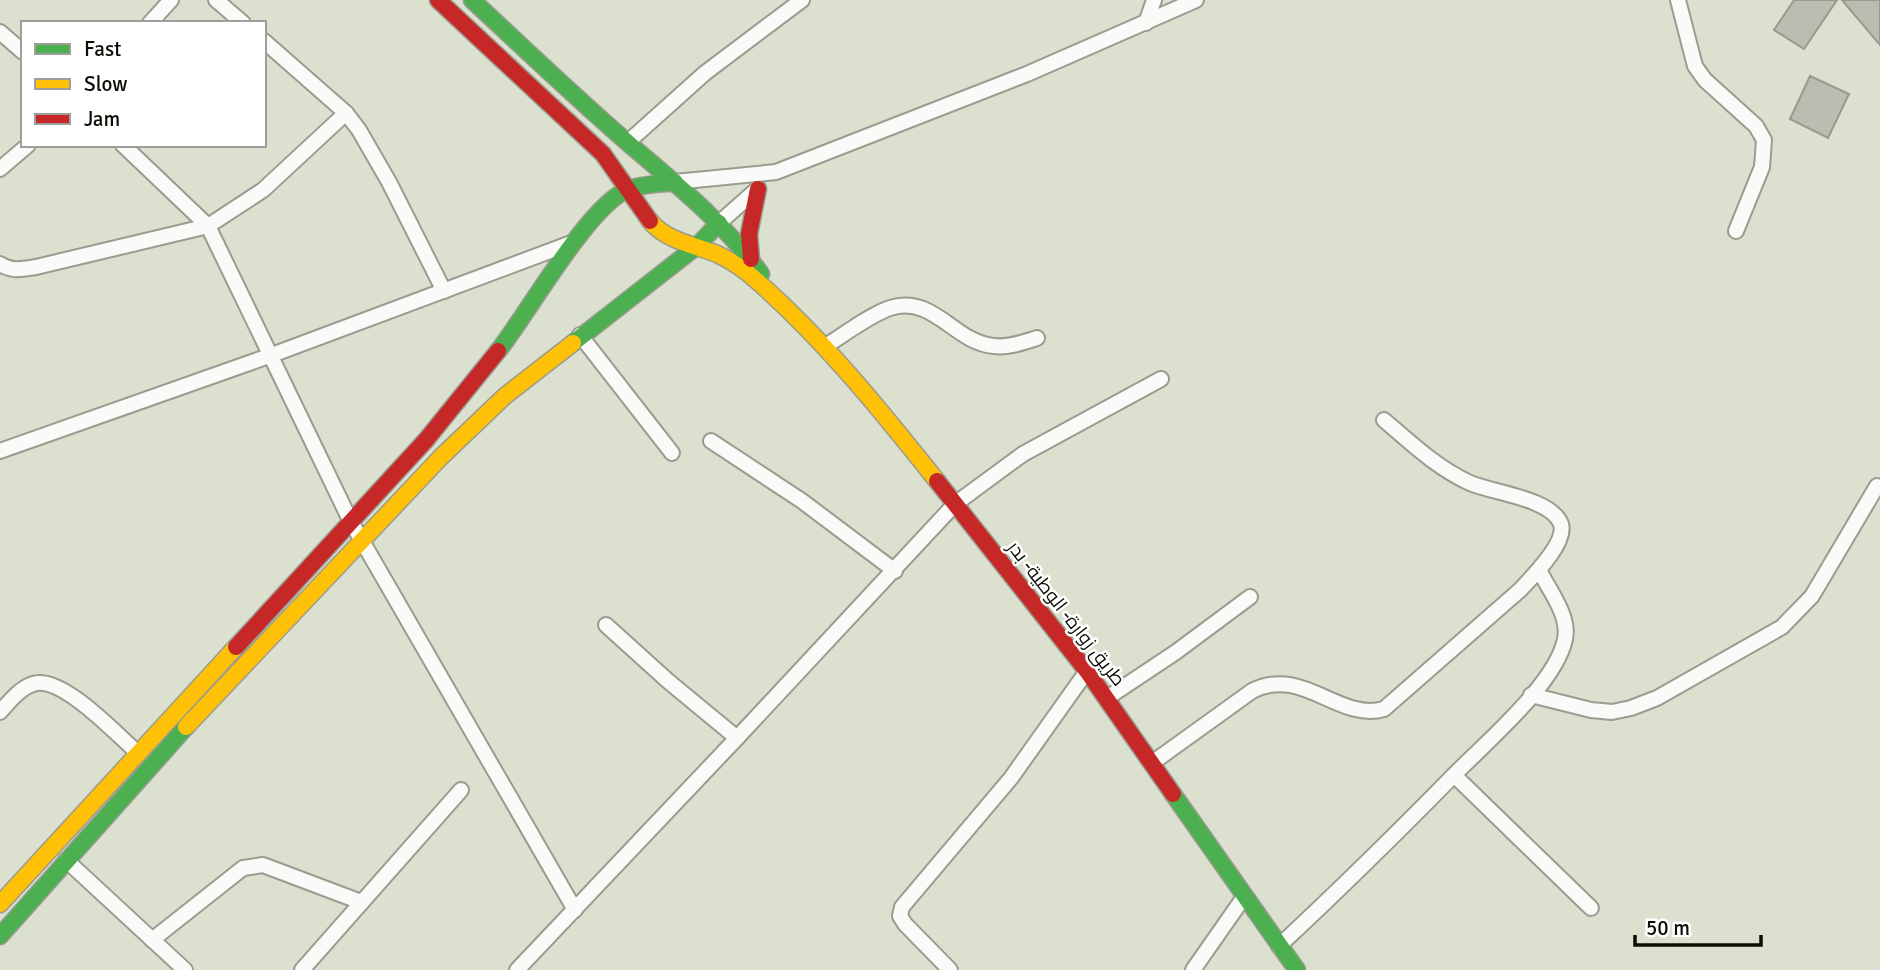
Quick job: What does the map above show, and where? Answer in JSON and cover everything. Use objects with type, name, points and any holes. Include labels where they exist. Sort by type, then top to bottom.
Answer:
[{"type":"main road","points":[[438,0],[609,161],[653,225],[672,239],[728,260],[746,272],[779,302]]},
{"type":"main road","points":[[472,0],[719,223],[751,258],[779,302]]},
{"type":"main road","points":[[0,904],[418,448],[484,369],[574,242],[604,206],[628,189],[675,182]]},
{"type":"main road","points":[[751,258],[749,233],[758,189]]},
{"type":"main road","points":[[0,936],[195,717],[471,428],[505,396],[580,335],[696,246],[719,223]]},
{"type":"main road","name":"طريق زوارة- الوطية- بدر","points":[[779,302],[876,402],[1087,671],[1297,970]]},
{"type":"street","points":[[152,21],[171,0]]},
{"type":"street","points":[[216,0],[241,21]]},
{"type":"street","points":[[628,142],[705,73],[802,0]]},
{"type":"street","points":[[1146,23],[1154,0]]},
{"type":"street","points":[[675,182],[776,172],[1027,74],[1196,0]]},
{"type":"street","points":[[1678,0],[1695,66],[1705,80],[1756,126],[1764,140],[1762,167],[1736,231]]},
{"type":"street","points":[[0,32],[21,50]]},
{"type":"street","points":[[266,43],[346,113],[379,163],[444,291]]},
{"type":"street","points":[[0,264],[6,269],[18,270],[36,267],[208,226],[263,190],[346,113]]},
{"type":"street","points":[[0,169],[26,147]]},
{"type":"street","points":[[125,147],[208,226],[350,520],[575,910]]},
{"type":"street","points":[[719,223],[776,172]]},
{"type":"street","points":[[0,451],[269,356],[574,242]]},
{"type":"street","points":[[824,347],[889,308],[906,305],[936,313],[976,341],[994,346],[1037,338]]},
{"type":"street","points":[[580,335],[672,453]]},
{"type":"street","points":[[517,970],[895,571],[955,504],[1023,454],[1161,379]]},
{"type":"street","points":[[1152,763],[1265,684],[1279,682],[1292,685],[1367,712],[1384,709],[1490,617],[1539,570],[1562,533],[1557,517],[1540,506],[1472,484],[1424,455],[1384,420]]},
{"type":"street","points":[[711,441],[802,501],[895,571]]},
{"type":"street","points":[[1531,695],[1591,710],[1612,712],[1630,708],[1657,698],[1782,628],[1812,596],[1877,486]]},
{"type":"street","points":[[1279,946],[1366,864],[1454,775],[1531,695],[1559,659],[1566,637],[1565,622],[1539,570]]},
{"type":"street","points":[[1107,698],[1176,652],[1250,597]]},
{"type":"street","points":[[606,625],[737,738]]},
{"type":"street","points":[[950,970],[905,924],[900,916],[902,907],[1011,778],[1087,671]]},
{"type":"street","points":[[0,712],[20,692],[34,683],[51,683],[68,692],[138,754]]},
{"type":"street","points":[[1454,775],[1591,908]]},
{"type":"street","points":[[302,970],[461,790]]},
{"type":"street","points":[[66,860],[185,970]]},
{"type":"street","points":[[152,940],[243,868],[253,865],[263,865],[361,902]]},
{"type":"street","points":[[1193,970],[1244,897]]},
{"type":"building","points":[[1794,0],[1837,0],[1804,49],[1774,30]]},
{"type":"building","points":[[1842,0],[1880,0],[1880,45]]},
{"type":"building","points":[[1810,76],[1849,94],[1828,138],[1790,119]]},
{"type":"traffic: fast","points":[[472,0],[702,208],[733,239],[761,274]]},
{"type":"traffic: fast","points":[[498,351],[577,238],[611,200],[632,188],[675,182]]},
{"type":"traffic: fast","points":[[573,343],[697,246],[719,223]]},
{"type":"traffic: fast","points":[[0,936],[186,727]]},
{"type":"traffic: fast","points":[[1173,794],[1297,970]]},
{"type":"traffic: slow","points":[[650,221],[672,238],[730,261],[775,297],[848,373],[937,481]]},
{"type":"traffic: slow","points":[[186,727],[441,457],[505,396],[573,343]]},
{"type":"traffic: slow","points":[[0,904],[236,647]]},
{"type":"traffic: jam","points":[[438,0],[603,154],[650,221]]},
{"type":"traffic: jam","points":[[751,259],[749,234],[758,189]]},
{"type":"traffic: jam","points":[[236,647],[426,440],[498,351]]},
{"type":"traffic: jam","points":[[937,481],[1087,671],[1173,794]]}]
